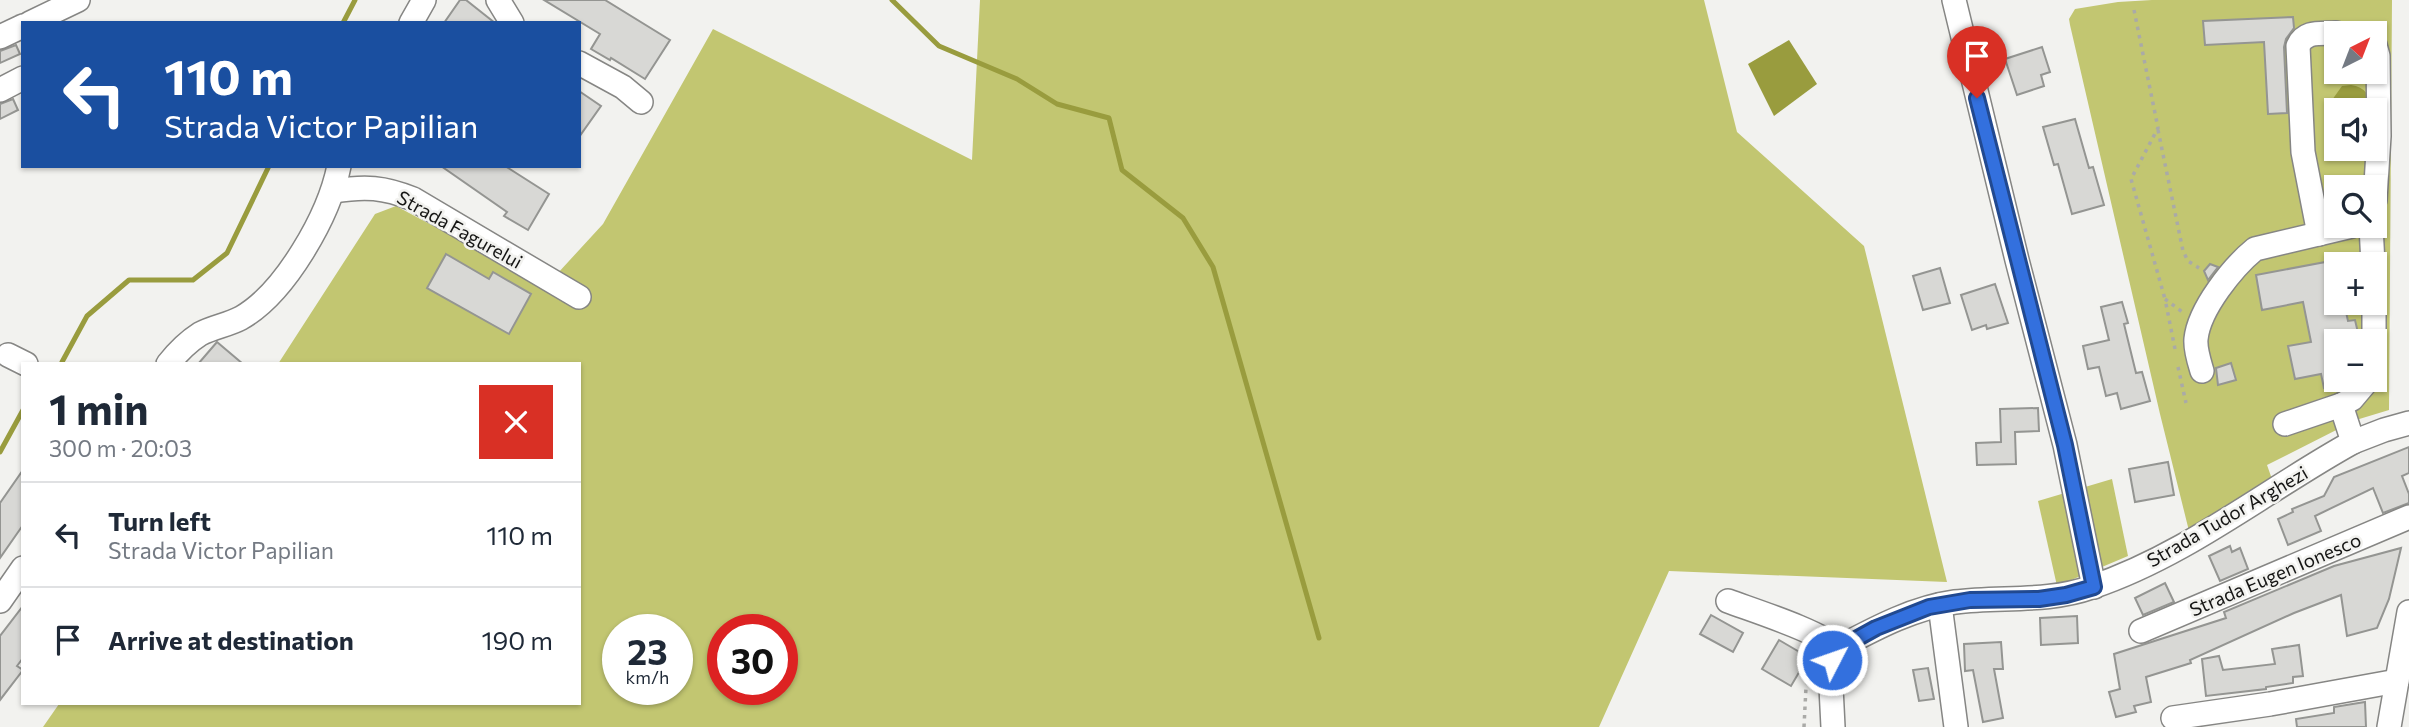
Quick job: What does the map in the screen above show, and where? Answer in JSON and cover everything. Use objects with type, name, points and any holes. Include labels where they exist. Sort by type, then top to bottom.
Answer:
[{"type":"street","points":[[34,21],[78,0]]},
{"type":"street","points":[[412,21],[425,0]]},
{"type":"street","points":[[498,0],[511,21]]},
{"type":"street","points":[[1954,0],[2065,445],[2094,587]]},
{"type":"street","points":[[0,37],[21,27]]},
{"type":"street","points":[[2319,234],[2303,152],[2298,46],[2308,34],[2324,33]]},
{"type":"street","points":[[581,64],[623,87],[641,102]]},
{"type":"street","points":[[0,90],[21,79]]},
{"type":"street","points":[[2377,175],[2378,84]]},
{"type":"street","points":[[171,362],[199,335],[238,320],[261,305],[312,236],[334,191],[339,168]]},
{"type":"street","name":"Strada Fagurelui","points":[[334,191],[373,187],[391,190],[413,200],[579,297]]},
{"type":"street","points":[[2202,371],[2195,342],[2197,334],[2214,295],[2230,273],[2255,249],[2324,233]]},
{"type":"street","points":[[2285,424],[2341,405],[2358,392]]},
{"type":"street","points":[[2341,405],[2353,442]]},
{"type":"street","name":"Strada Tudor Arghezi","points":[[1838,649],[1876,628],[1940,605],[1970,600],[2039,599],[2094,587],[2170,553],[2353,442],[2409,423]]},
{"type":"street","name":"Strada Eugen Ionesco","points":[[2141,631],[2409,517]]},
{"type":"street","points":[[0,601],[21,571]]},
{"type":"street","points":[[1728,601],[1793,625],[1830,642],[1838,649],[1830,667],[1833,727]]},
{"type":"street","points":[[1940,605],[1956,727]]},
{"type":"street","points":[[2389,727],[2409,612]]},
{"type":"street","points":[[2173,718],[2397,681]]},
{"type":"path","points":[[2134,10],[2183,251],[2188,261],[2199,268]]},
{"type":"path","points":[[2158,128],[2131,179],[2165,299]]},
{"type":"green space","points":[[980,0],[1704,0],[1737,132],[1864,246],[1947,582],[1669,571],[1599,727],[43,727],[58,705],[581,705],[581,362],[279,362],[375,214],[396,206],[546,286],[603,224],[713,29],[972,160]]},
{"type":"green space","points":[[2152,0],[2392,0],[2389,410],[2356,420],[2267,465],[2273,482],[2189,531],[2069,19],[2075,9]]},
{"type":"green space","points":[[2112,479],[2128,556],[2057,586],[2038,501]]},
{"type":"shaded area","points":[[1789,40],[1817,84],[1774,116],[1748,64]]},
{"type":"shaded area","points":[[2342,86],[2360,88],[2369,98],[2333,98]]},
{"type":"building","points":[[460,0],[466,0],[492,21],[445,21]]},
{"type":"building","points":[[544,0],[605,0],[670,40],[645,79],[591,49],[600,34]]},
{"type":"building","points":[[2293,17],[2294,28],[2284,47],[2287,113],[2268,114],[2264,42],[2205,45],[2203,21]]},
{"type":"building","points":[[16,45],[20,54],[0,63],[0,51]]},
{"type":"building","points":[[2042,47],[2050,72],[2041,75],[2044,86],[2017,95],[2005,59]]},
{"type":"building","points":[[581,92],[601,106],[581,134]]},
{"type":"building","points":[[13,99],[18,110],[0,119],[0,104]]},
{"type":"building","points":[[2075,119],[2089,168],[2093,167],[2104,205],[2072,214],[2058,164],[2054,165],[2043,127]]},
{"type":"building","points":[[444,168],[508,168],[549,194],[528,230],[504,216],[507,212]]},
{"type":"building","points":[[446,254],[489,279],[493,272],[531,294],[509,334],[427,288]]},
{"type":"building","points":[[2324,262],[2324,315],[2347,315],[2348,321],[2355,320],[2357,329],[2324,329],[2324,388],[2321,374],[2295,379],[2288,346],[2311,342],[2303,302],[2262,310],[2256,275]]},
{"type":"building","points":[[2210,264],[2218,267],[2208,280],[2204,271]]},
{"type":"building","points":[[1940,268],[1950,303],[1923,310],[1913,276]]},
{"type":"building","points":[[1995,284],[2008,323],[1987,329],[1986,325],[1972,330],[1961,295]]},
{"type":"building","points":[[2122,302],[2128,323],[2124,324],[2136,373],[2142,372],[2150,401],[2121,409],[2117,393],[2106,396],[2099,367],[2088,369],[2083,346],[2109,340],[2101,307]]},
{"type":"building","points":[[217,342],[241,362],[200,362]]},
{"type":"building","points":[[2231,363],[2236,380],[2218,385],[2216,368]]},
{"type":"building","points":[[2038,408],[2039,431],[2015,432],[2016,464],[1977,465],[1976,443],[2001,442],[2000,409]]},
{"type":"building","points":[[2409,447],[2409,473],[2402,476],[2409,494],[2409,503],[2383,513],[2373,488],[2315,516],[2321,531],[2288,545],[2278,519],[2293,512],[2292,509],[2324,496],[2334,477]]},
{"type":"building","points":[[2168,462],[2174,495],[2135,502],[2129,469]]},
{"type":"building","points":[[21,473],[21,528],[0,558],[0,503]]},
{"type":"building","points":[[2230,546],[2232,552],[2240,548],[2248,569],[2220,581],[2209,556]]},
{"type":"building","points":[[2401,548],[2389,599],[2377,628],[2347,636],[2341,595],[2190,660],[2191,663],[2146,677],[2151,702],[2134,706],[2136,712],[2116,717],[2109,692],[2120,689],[2114,654],[2226,618],[2224,612],[2334,566]]},
{"type":"building","points":[[2165,583],[2174,602],[2143,615],[2135,598]]},
{"type":"building","points":[[21,609],[21,661],[17,666],[21,673],[0,700],[0,636]]},
{"type":"building","points":[[1711,615],[1743,633],[1733,652],[1700,634]]},
{"type":"building","points":[[2077,616],[2078,643],[2041,645],[2040,618]]},
{"type":"building","points":[[1779,640],[1808,657],[1791,686],[1762,669]]},
{"type":"building","points":[[2001,642],[2003,669],[1994,669],[2003,718],[1983,722],[1973,670],[1965,671],[1964,644]]},
{"type":"building","points":[[2299,645],[2303,676],[2293,677],[2293,683],[2206,696],[2202,659],[2219,656],[2223,670],[2275,664],[2272,649]]},
{"type":"building","points":[[1928,668],[1934,699],[1919,701],[1913,670]]},
{"type":"building","points":[[2365,702],[2366,727],[2297,727],[2296,719],[2334,713],[2334,707]]},
{"type":"waterway","points":[[344,21],[355,0]]},
{"type":"waterway","points":[[892,0],[939,46],[1017,79],[1057,104],[1109,118],[1122,170],[1183,218],[1213,267],[1319,638]]},
{"type":"waterway","points":[[62,362],[87,316],[129,280],[193,280],[227,253],[268,168]]},
{"type":"waterway","points":[[0,452],[21,414]]},
{"type":"route","points":[[1832,660],[1836,649],[1876,628],[1929,607],[1970,600],[2039,599],[2094,587],[2065,445],[1977,98]]}]
